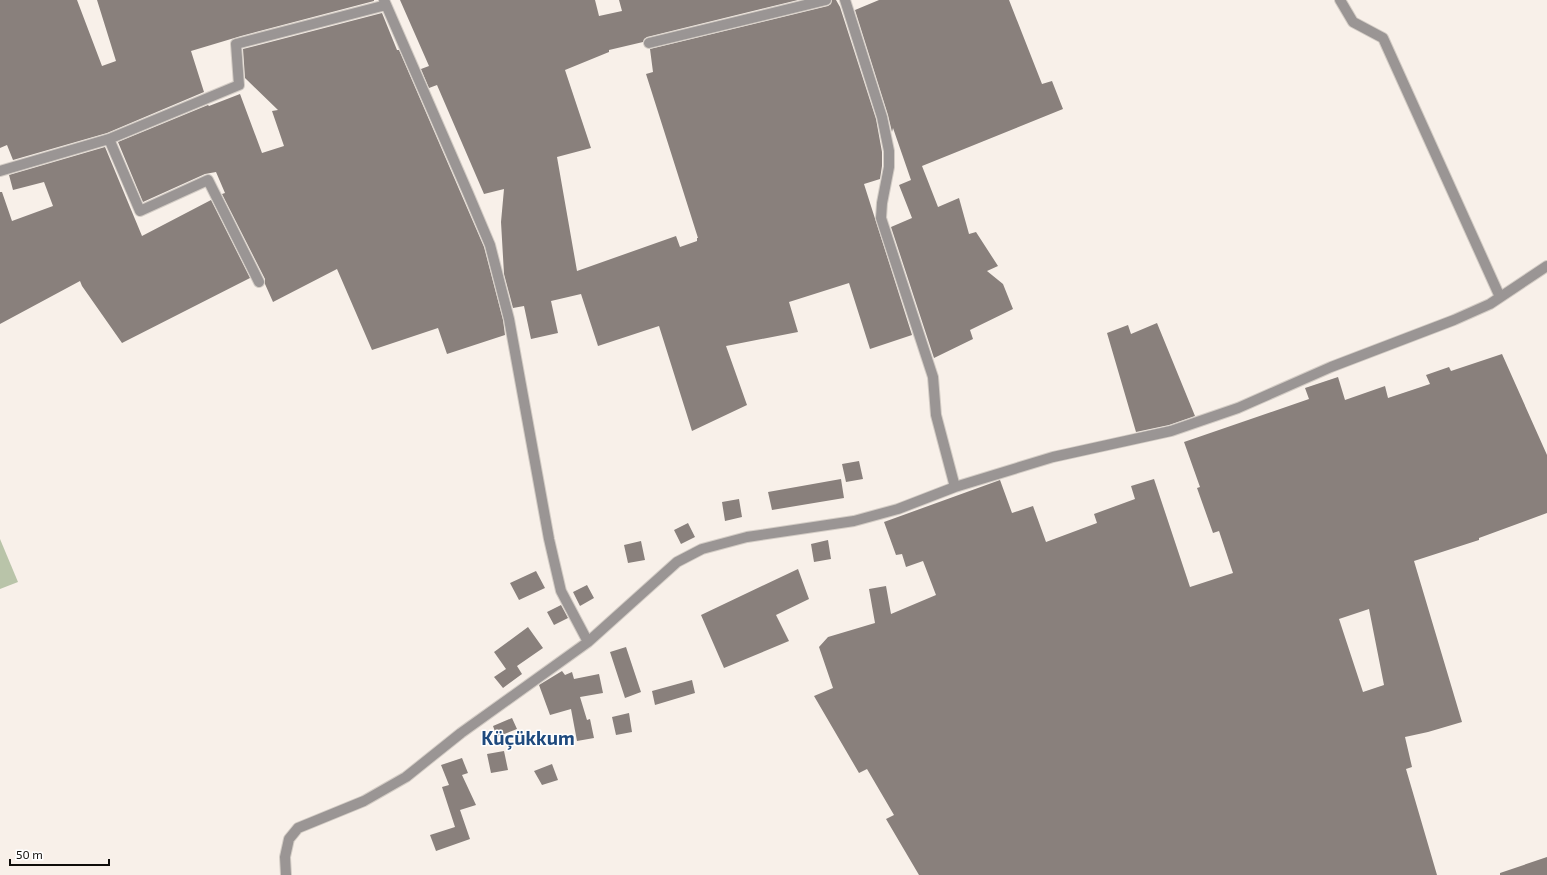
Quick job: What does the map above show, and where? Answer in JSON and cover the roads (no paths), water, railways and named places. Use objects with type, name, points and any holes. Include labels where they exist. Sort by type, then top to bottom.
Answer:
[{"type":"street","points":[[650,43],[826,0]]},
{"type":"street","points":[[845,0],[882,117],[890,151],[881,218],[934,376],[936,415],[954,488]]},
{"type":"street","points":[[1340,0],[1353,22],[1383,38],[1500,297]]},
{"type":"street","points":[[0,171],[109,139],[239,85],[236,44],[385,3],[490,245],[509,319],[549,540],[561,591],[588,642]]},
{"type":"street","points":[[109,139],[140,211],[208,180],[259,282]]},
{"type":"street","points":[[286,875],[285,857],[289,839],[298,828],[364,801],[406,777],[461,733],[588,642],[677,562],[702,549],[747,537],[854,521],[898,509],[954,488],[1053,457],[1171,431],[1216,416],[1238,408],[1331,367],[1454,320],[1490,304],[1547,266]]},
{"type":"district","name":"Küçükkum","points":[[528,737]]}]
